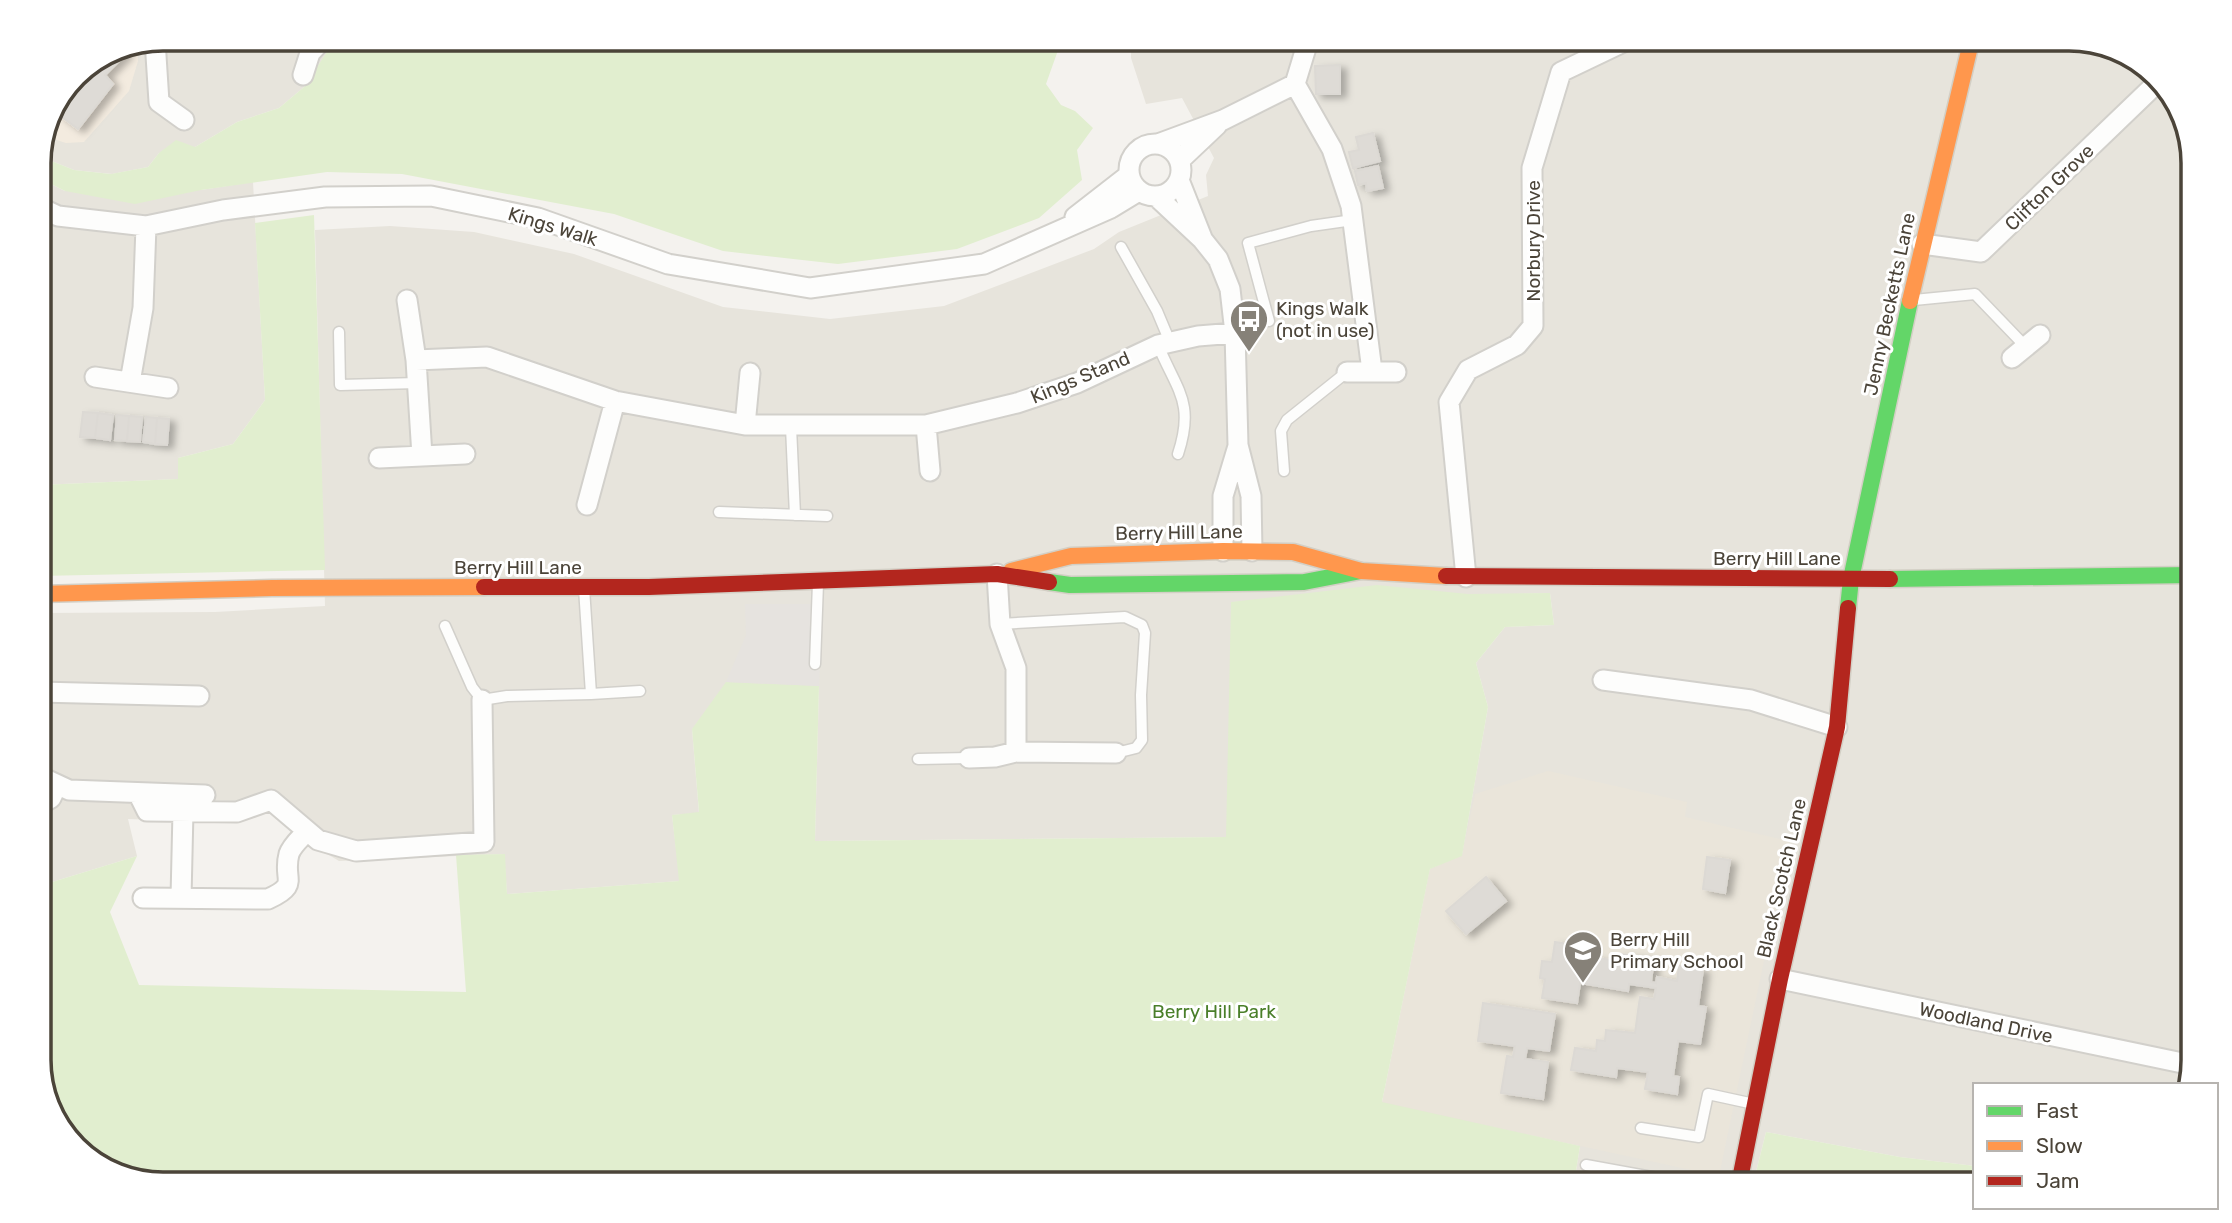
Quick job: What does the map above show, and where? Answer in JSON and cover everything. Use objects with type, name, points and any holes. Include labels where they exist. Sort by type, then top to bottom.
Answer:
[{"type":"street","points":[[303,75],[309,51]]},
{"type":"street","points":[[1236,583],[1250,560],[1251,496],[1238,445],[1235,333],[1230,289],[1217,259],[1202,239],[1141,187],[1132,156],[1141,147],[1158,144],[1223,120],[1295,84],[1305,51]]},
{"type":"street","name":"Norbury Drive","points":[[1466,577],[1449,402],[1468,370],[1517,345],[1533,326],[1532,168],[1560,72],[1604,51]]},
{"type":"street","name":"Jenny Becketts Lane","points":[[1851,579],[1922,244],[1969,51]]},
{"type":"street","points":[[156,52],[159,102]]},
{"type":"street","points":[[1295,84],[1332,149],[1354,220],[1372,371]]},
{"type":"street","name":"Clifton Grove","points":[[1922,244],[1981,252],[2152,88]]},
{"type":"street","points":[[140,106],[159,102],[184,120]]},
{"type":"street","points":[[1141,187],[1172,190],[1180,170],[1223,120]]},
{"type":"street","points":[[1158,144],[1175,152],[1202,239]]},
{"type":"street","name":"Kings Walk","points":[[51,213],[58,216],[146,226],[223,210],[325,197],[431,196],[538,218],[667,264],[810,288],[984,264],[1059,232],[1141,187]]},
{"type":"street","points":[[130,382],[143,308],[146,226]]},
{"type":"street","points":[[407,300],[416,360],[422,456]]},
{"type":"street","name":"Kings Stand","points":[[416,360],[487,358],[615,401],[745,425],[926,425],[1017,404],[1077,383],[1164,343],[1235,333]]},
{"type":"street","points":[[1347,372],[1396,372]]},
{"type":"street","points":[[745,425],[750,373]]},
{"type":"street","points":[[95,377],[168,388]]},
{"type":"street","points":[[587,505],[615,401]]},
{"type":"street","points":[[926,425],[930,471]]},
{"type":"street","points":[[1223,551],[1223,496],[1238,445]]},
{"type":"street","points":[[379,458],[465,454]]},
{"type":"street","name":"Berry Hill Lane","points":[[51,594],[272,588],[584,588],[818,583],[997,574],[1071,556],[1223,551],[1250,560],[1361,571],[1466,577],[1851,579],[2181,575]]},
{"type":"street","name":"Berry Hill Lane","points":[[997,574],[1070,585],[1304,582],[1361,571]]},
{"type":"street","points":[[997,574],[1000,624],[1016,668],[1016,752]]},
{"type":"street","name":"Black Scotch Lane","points":[[1742,1172],[1758,1105],[1780,979],[1837,727],[1851,579]]},
{"type":"street","points":[[1603,680],[1751,700],[1837,727]]},
{"type":"street","points":[[51,692],[199,696]]},
{"type":"street","points":[[138,793],[147,811],[237,811],[271,800],[318,840],[356,851],[484,842],[482,701]]},
{"type":"street","points":[[969,758],[995,757],[1016,752],[1116,753]]},
{"type":"street","points":[[51,782],[69,790],[205,795]]},
{"type":"street","points":[[51,798],[57,785]]},
{"type":"street","points":[[181,898],[183,811]]},
{"type":"street","points":[[143,898],[268,899],[285,891],[290,880],[287,863],[290,850],[307,831]]},
{"type":"street","name":"Woodland Drive","points":[[1780,979],[2181,1063]]},
{"type":"lane","points":[[1269,321],[1248,243],[1311,226],[1354,220]]},
{"type":"lane","points":[[1121,247],[1157,311],[1164,343],[1184,399],[1186,428],[1178,454]]},
{"type":"lane","points":[[1910,301],[1975,294],[2026,347]]},
{"type":"lane","points":[[339,332],[340,385],[418,383]]},
{"type":"lane","points":[[1284,471],[1281,431],[1287,420],[1347,372]]},
{"type":"lane","points":[[791,427],[794,515]]},
{"type":"lane","points":[[719,512],[827,516]]},
{"type":"lane","points":[[815,664],[818,583]]},
{"type":"lane","points":[[584,588],[591,694]]},
{"type":"lane","points":[[1000,624],[1125,617],[1142,625],[1145,634],[1140,695],[1142,740],[1136,748],[1116,753]]},
{"type":"lane","points":[[445,626],[472,687],[482,701],[508,696],[640,691]]},
{"type":"lane","points":[[918,759],[969,758]]},
{"type":"lane","points":[[1641,1128],[1699,1138],[1708,1094],[1758,1105]]},
{"type":"lane","points":[[1586,1165],[1622,1172]]},
{"type":"shaded area","points":[[163,51],[328,51],[304,87],[279,108],[237,122],[195,147],[159,153],[148,167],[112,174],[74,170],[51,161],[55,134],[62,113],[89,79],[120,59]]},
{"type":"shaded area","points":[[1131,51],[2069,51],[2091,53],[2119,62],[2143,79],[2170,113],[2181,156],[2181,1060],[2178,1083],[1973,1083],[1973,1166],[1900,1157],[1766,1132],[1756,1172],[1576,1172],[1580,1146],[1382,1103],[1430,869],[1462,855],[1488,707],[1476,663],[1505,627],[1554,625],[1550,593],[1232,602],[1227,837],[815,841],[819,686],[692,729],[699,813],[672,815],[680,881],[507,894],[504,854],[339,861],[307,842],[275,811],[219,822],[128,819],[137,856],[51,882],[51,613],[215,612],[325,606],[315,230],[390,226],[474,232],[574,254],[723,307],[830,319],[944,306],[1094,249],[1119,232],[1208,196],[1206,175],[1214,158],[1182,98],[1146,104]]},
{"type":"shaded area","points":[[138,54],[129,91],[84,142],[66,143],[54,139],[62,113],[74,95],[89,79],[107,66]]},
{"type":"shaded area","points":[[253,182],[265,400],[233,444],[178,458],[178,479],[51,484],[51,184],[65,191],[201,190]]},
{"type":"shaded area","points":[[745,604],[823,604],[819,686],[726,682],[746,635]]},
{"type":"shaded area","name":"Berry Hill Primary School","points":[[1548,771],[1687,802],[1685,817],[1789,841],[1720,1172],[1701,1172],[1382,1103],[1430,869],[1462,855],[1475,794]]},
{"type":"green space","points":[[328,51],[1058,51],[1046,84],[1061,105],[1075,111],[1093,128],[1077,150],[1082,180],[1039,218],[957,249],[838,264],[723,251],[614,214],[402,174],[327,172],[201,190],[135,204],[65,191],[51,184],[51,161],[74,170],[111,174],[148,167],[159,153],[176,140],[195,147],[237,122],[279,108],[304,87]]},
{"type":"green space","points":[[314,215],[325,570],[51,576],[51,484],[178,479],[178,458],[233,444],[265,400],[255,223]]},
{"type":"green space","name":"Berry Hill Park","points":[[1377,585],[1468,594],[1550,593],[1554,625],[1505,627],[1476,663],[1488,707],[1462,856],[1430,869],[1382,1102],[1580,1146],[1576,1172],[163,1172],[141,1170],[113,1161],[79,1134],[62,1110],[51,1067],[51,882],[137,856],[110,912],[139,985],[466,992],[456,855],[505,854],[507,894],[679,881],[672,815],[699,812],[692,729],[726,682],[819,686],[815,841],[1226,837],[1231,602]]},
{"type":"green space","points":[[1766,1132],[1900,1157],[1973,1166],[1973,1172],[1756,1172]]},
{"type":"building","points":[[121,59],[105,75],[113,84],[78,129],[61,116],[62,113],[89,79]]},
{"type":"building","points":[[1340,65],[1340,94],[1316,94],[1315,66]]},
{"type":"building","points":[[1373,133],[1380,161],[1353,168],[1349,152],[1359,150],[1356,137]]},
{"type":"building","points":[[1378,166],[1383,188],[1367,191],[1366,183],[1358,185],[1355,171]]},
{"type":"building","points":[[83,412],[98,413],[95,438],[80,437]]},
{"type":"building","points":[[98,413],[113,415],[110,440],[95,438]]},
{"type":"building","points":[[117,415],[129,416],[127,441],[115,440]]},
{"type":"building","points":[[129,416],[142,417],[140,442],[127,441]]},
{"type":"building","points":[[146,417],[157,418],[155,444],[143,442]]},
{"type":"building","points":[[157,418],[169,419],[167,445],[155,444]]},
{"type":"building","points":[[1707,857],[1730,860],[1725,893],[1703,889]]},
{"type":"building","points":[[1486,877],[1506,901],[1466,934],[1446,911]]},
{"type":"building","points":[[1555,942],[1590,947],[1589,957],[1619,961],[1620,954],[1654,958],[1651,982],[1656,983],[1657,977],[1677,981],[1679,966],[1703,969],[1698,1006],[1706,1007],[1700,1044],[1678,1041],[1673,1076],[1679,1077],[1677,1094],[1645,1089],[1648,1072],[1617,1068],[1616,1077],[1571,1070],[1575,1048],[1596,1051],[1597,1040],[1605,1041],[1606,1030],[1635,1033],[1640,997],[1654,999],[1656,988],[1629,984],[1628,991],[1580,983],[1577,1003],[1542,998],[1545,979],[1540,978],[1542,961],[1552,962]]},
{"type":"building","points":[[1483,1003],[1555,1014],[1549,1051],[1527,1048],[1525,1059],[1548,1062],[1543,1099],[1501,1093],[1507,1056],[1513,1057],[1515,1046],[1478,1041]]},
{"type":"traffic: fast","points":[[1848,608],[1851,579],[1910,301]]},
{"type":"traffic: fast","points":[[1049,582],[1070,585],[1304,582],[1361,571]]},
{"type":"traffic: fast","points":[[1890,579],[2181,575]]},
{"type":"traffic: slow","points":[[1910,301],[1969,51]]},
{"type":"traffic: slow","points":[[1011,571],[1071,556],[1223,551],[1293,552],[1361,571],[1446,576]]},
{"type":"traffic: slow","points":[[51,594],[272,588],[484,587]]},
{"type":"traffic: jam","points":[[484,587],[649,587],[997,574],[1049,582]]},
{"type":"traffic: jam","points":[[1446,576],[1890,579]]},
{"type":"traffic: jam","points":[[1741,1172],[1780,979],[1837,727],[1848,608]]},
{"type":"place","name":"Kings Walk (not in use)","points":[[1249,353]]},
{"type":"place","name":"Berry Hill Primary School","points":[[1583,984]]}]
